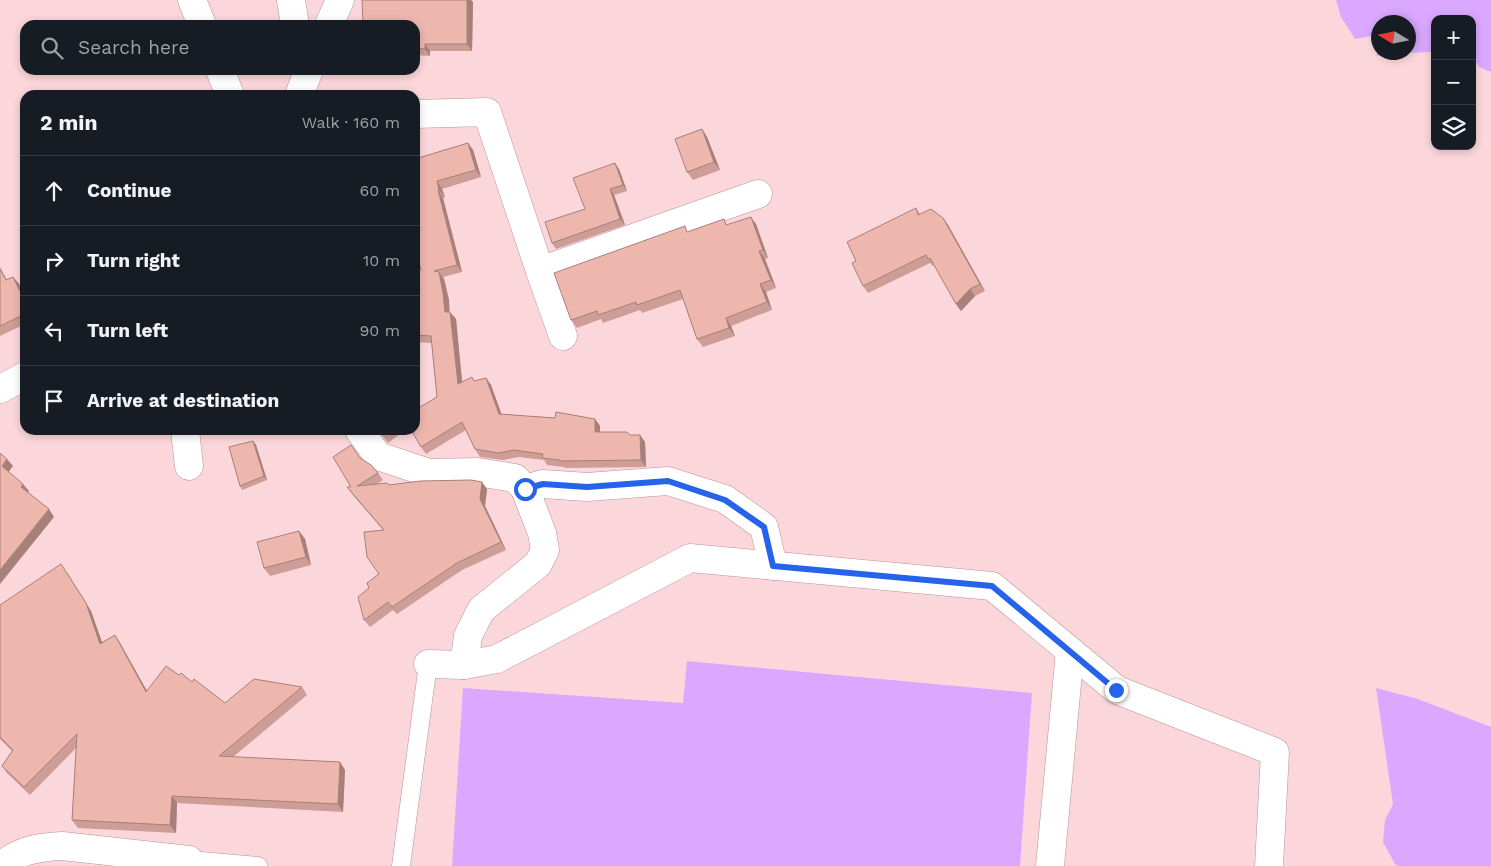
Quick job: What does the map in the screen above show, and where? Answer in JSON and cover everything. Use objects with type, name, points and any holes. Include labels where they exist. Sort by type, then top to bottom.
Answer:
[{"type":"street","points":[[192,0],[200,20]]},
{"type":"street","points":[[291,0],[294,20]]},
{"type":"street","points":[[331,20],[340,0]]},
{"type":"street","points":[[222,75],[228,90]]},
{"type":"street","points":[[420,114],[487,112],[563,336]]},
{"type":"street","points":[[540,271],[758,194]]},
{"type":"street","points":[[0,389],[20,379]]},
{"type":"street","points":[[185,435],[189,466]]},
{"type":"street","points":[[363,435],[378,456],[428,473],[477,472],[515,478],[525,489],[542,533],[545,550],[538,564],[482,610],[468,636],[464,664]]},
{"type":"street","points":[[525,489],[543,484],[587,487],[668,481],[725,500],[764,527],[773,566]]},
{"type":"street","points":[[428,664],[464,664],[497,659],[690,558],[992,586],[1116,690],[1275,752],[1269,866]]},
{"type":"street","points":[[1050,866],[1070,651]]},
{"type":"street","points":[[2,866],[21,852],[42,847],[62,846],[189,863]]},
{"type":"lane","points":[[401,866],[428,664]]},
{"type":"lane","points":[[189,863],[258,866]]},
{"type":"shaded area","points":[[1336,0],[1491,0],[1491,72],[1479,67],[1476,61],[1476,15],[1431,15],[1431,52],[1416,52],[1416,15],[1371,15],[1371,36],[1355,39],[1341,17]]},
{"type":"shaded area","points":[[687,661],[1032,693],[1020,866],[452,866],[463,688],[683,703]]},
{"type":"shaded area","points":[[1376,688],[1418,699],[1491,727],[1491,866],[1398,866],[1395,864],[1383,842],[1385,820],[1393,804]]},
{"type":"building","points":[[362,0],[467,0],[467,44],[425,44],[425,49],[420,48],[420,20],[363,20]]},
{"type":"building","points":[[702,129],[714,162],[687,172],[675,139]]},
{"type":"building","points":[[468,143],[476,170],[437,181],[457,265],[434,271],[439,272],[445,312],[450,312],[458,384],[472,377],[474,381],[486,378],[499,414],[555,418],[556,412],[595,419],[595,432],[627,432],[630,435],[640,435],[641,460],[560,461],[542,458],[543,454],[514,450],[498,453],[475,449],[462,422],[421,447],[414,435],[420,435],[420,407],[437,397],[431,336],[420,335],[420,157]]},
{"type":"building","points":[[615,163],[623,185],[610,189],[620,219],[552,243],[545,222],[585,209],[573,178]]},
{"type":"building","points":[[916,208],[918,215],[931,209],[943,218],[980,284],[970,289],[956,304],[930,258],[928,259],[926,255],[863,286],[852,263],[856,261],[847,242]]},
{"type":"building","points":[[751,217],[763,250],[759,251],[771,280],[760,284],[767,302],[726,318],[729,328],[697,339],[680,290],[637,305],[636,302],[598,315],[597,311],[571,320],[554,273],[685,226],[687,232],[724,219],[726,225]]},
{"type":"building","points":[[0,269],[6,280],[13,277],[20,291],[20,316],[0,326]]},
{"type":"building","points":[[253,441],[264,476],[240,486],[229,447]]},
{"type":"building","points":[[351,445],[360,458],[371,465],[378,473],[357,486],[387,483],[389,485],[420,481],[471,480],[482,482],[480,499],[501,542],[457,563],[392,607],[388,602],[364,620],[358,597],[369,588],[367,583],[379,574],[367,557],[364,532],[384,530],[347,487],[351,487],[333,457]]},
{"type":"building","points":[[0,453],[7,459],[2,466],[23,484],[21,487],[49,509],[0,570]]},
{"type":"building","points":[[299,531],[306,557],[264,568],[257,542]]},
{"type":"building","points":[[61,564],[86,603],[100,644],[115,635],[146,692],[166,666],[179,675],[181,673],[192,682],[194,679],[225,703],[254,679],[302,687],[219,756],[340,762],[338,804],[172,796],[170,825],[72,820],[77,734],[24,787],[2,766],[13,750],[0,737],[0,605]]},
{"type":"route","points":[[525,489],[543,484],[587,487],[668,481],[725,500],[764,527],[773,566],[992,586],[1116,690]]}]
